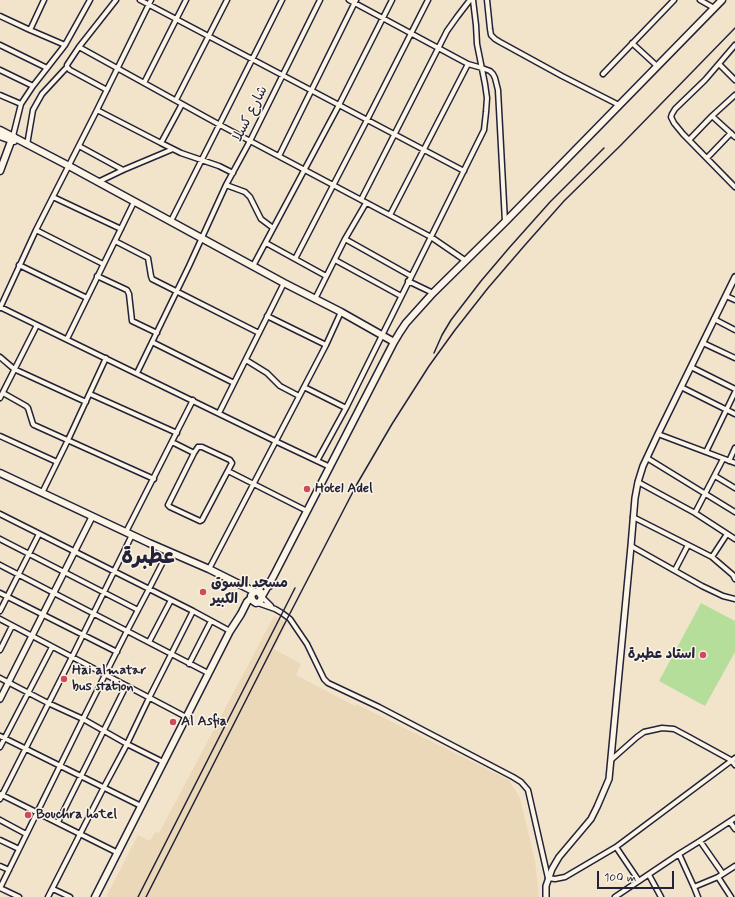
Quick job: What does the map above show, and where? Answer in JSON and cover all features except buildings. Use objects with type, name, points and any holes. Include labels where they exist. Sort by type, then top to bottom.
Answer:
[{"type":"main road","points":[[95,897],[230,631],[241,614],[256,597],[269,586],[394,342],[406,323],[433,293],[505,222],[722,0]]},
{"type":"main road","points":[[0,130],[12,138],[69,166],[394,342]]},
{"type":"main road","points":[[0,136],[12,138]]},
{"type":"main road","points":[[0,169],[12,138]]},
{"type":"main road","points":[[0,473],[168,552],[209,569],[238,584],[256,597]]},
{"type":"street","points":[[30,30],[44,0]]},
{"type":"street","points":[[12,138],[21,104],[65,45],[90,0]]},
{"type":"street","points":[[24,143],[33,110],[42,94],[67,67],[66,65],[79,47],[116,0]]},
{"type":"street","points":[[140,0],[150,2],[177,19],[464,171]]},
{"type":"street","points":[[144,83],[186,0]]},
{"type":"street","points":[[176,100],[228,0]]},
{"type":"street","points":[[171,221],[282,0]]},
{"type":"street","name":"شارع كسلا","points":[[137,373],[226,185],[250,141],[320,0]]},
{"type":"street","points":[[349,0],[355,1],[411,34],[468,64],[490,71],[493,74],[498,90],[505,222]]},
{"type":"street","points":[[253,266],[392,0]]},
{"type":"street","points":[[295,258],[428,0]]},
{"type":"street","points":[[361,200],[450,26],[456,17],[472,0]]},
{"type":"street","points":[[317,461],[346,408],[485,128],[487,98],[477,44],[472,0]]},
{"type":"street","points":[[487,0],[491,35],[500,42],[562,76],[619,105]]},
{"type":"street","points":[[603,74],[674,0]]},
{"type":"street","points":[[700,0],[714,8]]},
{"type":"street","points":[[279,156],[355,1]]},
{"type":"street","points":[[150,2],[36,230],[0,307],[330,467]]},
{"type":"street","points":[[0,16],[65,45]]},
{"type":"street","points":[[632,43],[657,66]]},
{"type":"street","points":[[0,45],[47,68]]},
{"type":"street","points":[[735,45],[705,80],[675,109],[671,117],[674,123],[689,140],[735,187]]},
{"type":"street","points":[[79,47],[333,186],[431,237],[466,261]]},
{"type":"street","points":[[390,215],[468,64]]},
{"type":"street","points":[[719,64],[735,80]]},
{"type":"street","points":[[67,67],[107,90]]},
{"type":"street","points":[[0,70],[34,86]]},
{"type":"street","points":[[0,95],[21,104]]},
{"type":"street","points":[[689,140],[735,95]]},
{"type":"street","points":[[161,143],[182,104]]},
{"type":"street","points":[[97,110],[181,153],[219,166],[233,173]]},
{"type":"street","points":[[712,116],[735,137]]},
{"type":"street","points":[[707,158],[731,133]]},
{"type":"street","points":[[79,146],[123,170]]},
{"type":"street","points":[[98,182],[173,149]]},
{"type":"street","points":[[226,185],[245,192],[253,202],[261,219],[273,228]]},
{"type":"street","points":[[53,197],[121,229]]},
{"type":"street","points":[[67,339],[134,202]]},
{"type":"street","points":[[314,299],[345,239],[366,203]]},
{"type":"street","points":[[36,230],[103,264]]},
{"type":"street","points":[[345,239],[411,276]]},
{"type":"street","points":[[115,241],[148,258],[152,279],[259,333]]},
{"type":"street","points":[[266,243],[326,276]]},
{"type":"street","points":[[335,260],[401,296]]},
{"type":"street","points":[[19,265],[87,298]]},
{"type":"street","points":[[98,276],[127,290],[129,294],[132,320],[157,333]]},
{"type":"street","points":[[546,897],[546,886],[552,869],[591,818],[609,779],[633,517],[638,482],[658,434],[735,277]]},
{"type":"street","points":[[408,281],[433,293]]},
{"type":"street","points":[[219,413],[284,283]]},
{"type":"street","points":[[726,296],[735,300]]},
{"type":"street","points":[[209,569],[298,396],[326,345],[341,312]]},
{"type":"street","points":[[267,316],[326,345]]},
{"type":"street","points":[[714,319],[735,330]]},
{"type":"street","points":[[0,398],[37,325]]},
{"type":"street","points":[[152,342],[234,383]]},
{"type":"street","points":[[703,343],[735,358]]},
{"type":"street","points":[[0,357],[14,370],[86,402]]},
{"type":"street","points":[[42,493],[106,358]]},
{"type":"street","points":[[246,360],[267,373],[280,386],[298,396]]},
{"type":"street","points":[[691,368],[735,389]]},
{"type":"street","points":[[304,387],[346,408]]},
{"type":"street","points":[[681,387],[735,414]]},
{"type":"street","points":[[706,452],[735,392]]},
{"type":"street","points":[[2,393],[26,406],[34,425],[154,479]]},
{"type":"street","points":[[90,394],[177,433]]},
{"type":"street","points":[[118,852],[1,796],[114,572],[129,534],[154,479],[193,400]]},
{"type":"street","points":[[658,434],[735,463]]},
{"type":"street","points":[[0,436],[57,462]]},
{"type":"street","points":[[172,442],[194,453]]},
{"type":"street","points":[[200,447],[230,460],[232,463],[228,470],[201,521],[168,505],[194,453],[200,447]]},
{"type":"street","points":[[729,461],[735,448]]},
{"type":"street","points":[[647,458],[735,512]]},
{"type":"street","points":[[695,513],[724,459]]},
{"type":"street","points":[[228,470],[307,511]]},
{"type":"street","points":[[715,476],[735,488]]},
{"type":"street","points":[[638,482],[695,513],[735,539]]},
{"type":"street","points":[[0,514],[230,631]]},
{"type":"street","points":[[0,699],[92,517]]},
{"type":"street","points":[[633,517],[712,557],[734,576]]},
{"type":"street","points":[[0,611],[39,534]]},
{"type":"street","points":[[712,557],[727,534]]},
{"type":"street","points":[[0,539],[138,610]]},
{"type":"street","points":[[675,570],[688,545]]},
{"type":"street","points":[[631,546],[702,586],[724,596],[735,599]]},
{"type":"street","points":[[19,897],[0,888],[105,674],[168,552]]},
{"type":"street","points":[[0,566],[94,613],[208,673]]},
{"type":"street","points":[[0,592],[117,652]]},
{"type":"street","points":[[256,597],[290,619],[307,644],[324,679],[328,682],[522,782],[528,790],[548,878]]},
{"type":"street","points":[[256,597],[275,609]]},
{"type":"street","points":[[149,642],[171,600]]},
{"type":"street","points":[[48,897],[127,744],[193,611]]},
{"type":"street","points":[[0,619],[186,717]]},
{"type":"street","points":[[189,664],[211,621]]},
{"type":"street","points":[[0,650],[12,626]]},
{"type":"street","points":[[0,747],[2,738],[52,647]]},
{"type":"street","points":[[0,678],[83,719],[163,762]]},
{"type":"street","points":[[58,822],[126,686]]},
{"type":"street","points":[[611,760],[644,732],[662,728],[674,729],[681,732],[733,759],[735,765]]},
{"type":"street","points":[[2,738],[141,806]]},
{"type":"street","points":[[548,878],[555,879],[565,876],[616,847],[733,759]]},
{"type":"street","points":[[615,897],[735,818]]},
{"type":"street","points":[[0,820],[26,834]]},
{"type":"street","points":[[730,822],[735,829]]},
{"type":"street","points":[[0,840],[19,849]]},
{"type":"street","points":[[700,842],[723,874]]},
{"type":"street","points":[[616,847],[639,881]]},
{"type":"street","points":[[679,854],[698,897]]},
{"type":"street","points":[[0,866],[9,870]]},
{"type":"street","points":[[694,887],[718,877],[735,866]]},
{"type":"street","points":[[649,875],[661,897]]},
{"type":"street","points":[[718,877],[731,897]]},
{"type":"street","points":[[53,889],[70,897]]},
{"type":"shaded area","points":[[274,616],[287,623],[274,649],[301,664],[296,675],[355,706],[356,704],[509,780],[520,798],[535,861],[539,897],[106,897],[138,835],[150,841],[155,832],[159,833]]},
{"type":"green space","points":[[701,603],[735,621],[735,652],[705,706],[659,681]]},
{"type":"railway","points":[[146,897],[357,484],[392,424],[429,366],[488,288],[564,201],[735,28]]},
{"type":"railway","points":[[434,353],[451,320],[481,281],[550,202],[604,148]]},
{"type":"railway","points":[[138,897],[295,588]]},
{"type":"place","name":"Hotel Adel","points":[[307,489]]},
{"type":"place","name":"مسجد السوق الكبير","points":[[203,592]]},
{"type":"place","name":"استاد عطبرة","points":[[703,655]]},
{"type":"place","name":"Hai almatar bus station","points":[[64,679]]},
{"type":"place","name":"Al Asfia","points":[[173,722]]},
{"type":"place","name":"Bouchra hotel","points":[[28,815]]},
{"type":"district","name":"عطبرة","points":[[148,558]]}]
